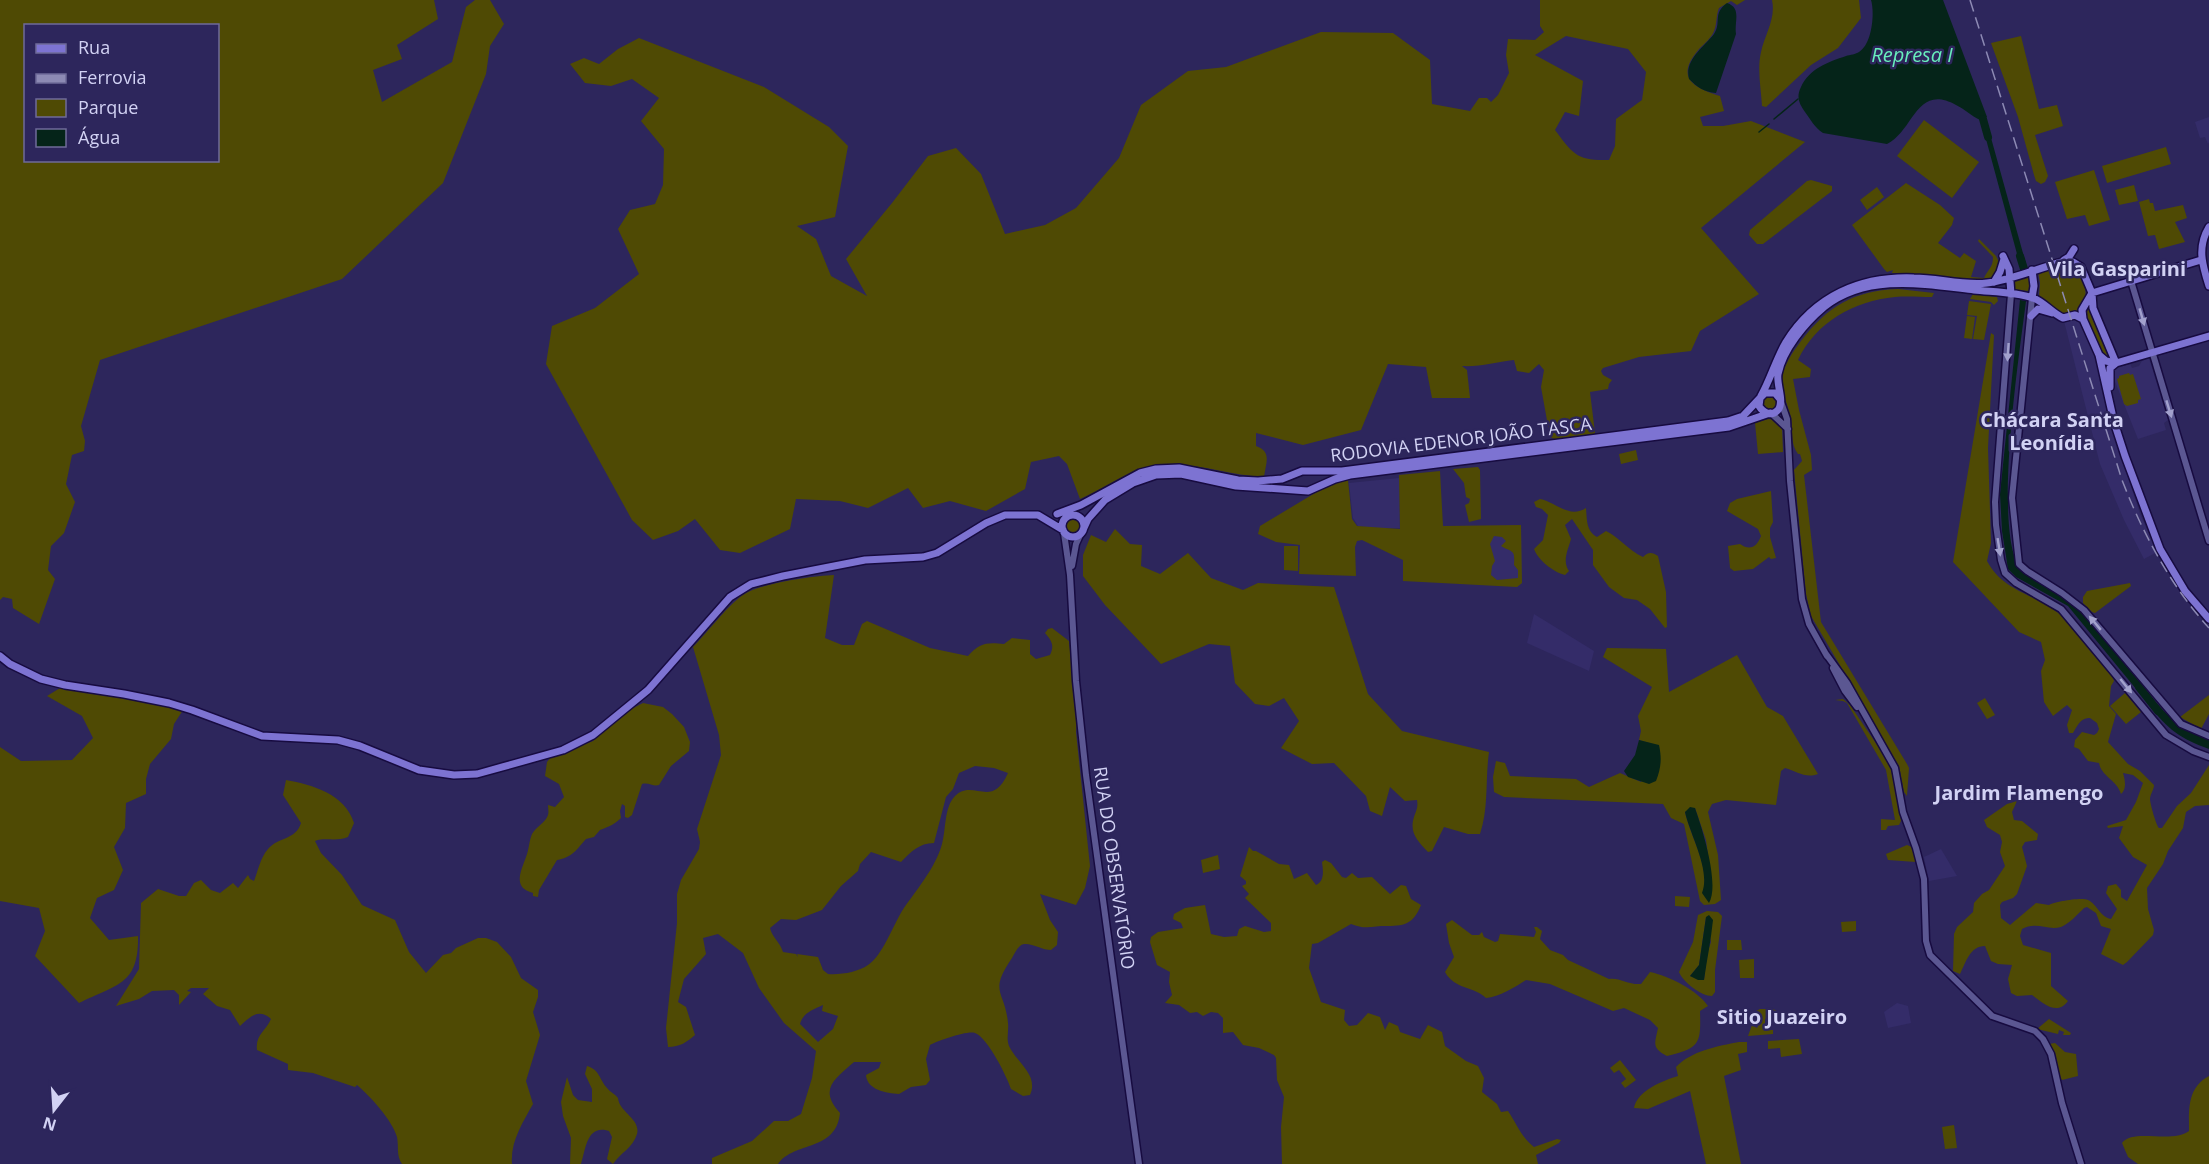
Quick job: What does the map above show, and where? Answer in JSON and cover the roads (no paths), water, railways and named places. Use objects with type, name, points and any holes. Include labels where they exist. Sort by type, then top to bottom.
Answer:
[{"type":"main road","points":[[2209,227],[2200,250],[2205,259],[2209,286]]},
{"type":"main road","points":[[2061,262],[2069,258],[2074,249]]},
{"type":"main road","points":[[1994,282],[2000,272],[2003,256],[2022,273]]},
{"type":"main road","points":[[2004,259],[2010,277],[2011,294]]},
{"type":"main road","points":[[2205,259],[2092,293],[2081,313],[2099,355],[2125,456],[2160,549],[2185,591],[2209,619]]},
{"type":"main road","name":"RODOVIA EDENOR JOÃO TASCA","points":[[0,656],[10,664],[41,679],[170,703],[262,736],[338,740],[360,746],[419,770],[454,775],[477,774],[563,750],[593,735],[648,690],[714,614],[743,588],[783,576],[865,560],[923,557],[937,553],[996,518],[1005,515],[1069,514],[1140,473],[1156,469],[1179,468],[1258,482],[1282,479],[1299,472],[1312,470],[1342,471],[1728,421],[1743,416],[1760,397],[1785,344],[1811,311],[1840,291],[1859,284],[1892,278],[1925,278],[1968,283],[1994,282],[2069,261],[2081,267],[2092,293]]},
{"type":"main road","points":[[2032,270],[2034,299],[2040,309],[2056,314]]},
{"type":"main road","points":[[1780,400],[1773,392],[1767,392],[1760,397],[1761,408],[1771,413],[1779,409],[1780,400],[1778,375],[1788,350],[1810,321],[1837,298],[1850,292],[1889,284],[1913,283],[2011,294],[2034,299],[2063,318],[2075,315],[2082,319]]},
{"type":"main road","points":[[1958,288],[1968,283]]},
{"type":"main road","points":[[2092,293],[2093,308],[2116,363]]},
{"type":"main road","points":[[2083,307],[2093,308]]},
{"type":"main road","points":[[2031,316],[2040,309]]},
{"type":"main road","points":[[2110,401],[2110,368],[2116,363],[2209,336]]},
{"type":"main road","points":[[2099,355],[2106,361],[2116,363]]},
{"type":"main road","name":"RODOVIA EDENOR JOÃO TASCA","points":[[1082,532],[1088,519],[1100,505],[1133,483],[1155,476],[1181,474],[1236,486],[1308,490],[1350,475],[1730,428],[1771,413]]},
{"type":"main road","points":[[1312,470],[1319,478],[1318,488]]},
{"type":"main road","points":[[1296,489],[1299,472]]},
{"type":"main road","points":[[1094,498],[1100,505]]},
{"type":"main road","points":[[1038,515],[1063,532],[1073,537],[1082,532],[1083,520],[1069,514],[1063,521],[1063,532]]},
{"type":"street","points":[[2131,281],[2209,542]]},
{"type":"street","points":[[2011,294],[1995,501],[2001,560],[2006,573],[2016,583],[2061,609],[2166,735],[2193,752],[2209,757]]},
{"type":"street","points":[[2034,299],[2012,498],[2019,564],[2084,610],[2181,724],[2209,736]]},
{"type":"street","points":[[1780,400],[1786,415],[1788,430],[1790,481],[1802,599],[1809,624],[1826,654],[1844,678],[1895,768],[1903,812],[1922,866],[1926,893],[1926,948],[1930,955],[1992,1016],[2035,1031],[2043,1039],[2051,1054],[2062,1103],[2081,1164]]},
{"type":"street","points":[[1771,413],[1788,430]]},
{"type":"street","name":"RUA DO OBSERVATÓRIO","points":[[1063,532],[1070,575],[1076,681],[1086,775],[1139,1164]]},
{"type":"street","name":"RUA DO OBSERVATÓRIO","points":[[1070,575],[1076,544],[1082,532]]},
{"type":"water","name":"Represa I","points":[[1871,0],[1943,0],[1987,117],[1980,120],[1956,105],[1943,100],[1932,100],[1924,104],[1896,138],[1887,144],[1823,133],[1817,128],[1800,103],[1798,97],[1801,87],[1809,75],[1820,67],[1858,53],[1863,48],[1870,35],[1873,12]]},
{"type":"water","points":[[1727,3],[1732,5],[1736,12],[1736,34],[1716,93],[1704,90],[1695,84],[1689,79],[1688,72],[1692,60],[1714,34],[1718,14]]},
{"type":"water","points":[[1988,127],[2026,264],[2020,265],[1983,128]]},
{"type":"water","points":[[2020,300],[2026,301],[2014,399],[2008,484],[2013,552],[2022,570],[2076,605],[2147,691],[2141,695],[2068,606],[2016,577],[2008,569],[2002,531],[2000,494]]},
{"type":"water","points":[[2154,701],[2179,724],[2209,740],[2209,749],[2182,737],[2162,721],[2149,705]]},
{"type":"water","points":[[1639,740],[1659,745],[1661,759],[1659,772],[1656,781],[1649,784],[1628,777],[1624,771],[1635,755]]},
{"type":"water","points":[[1690,807],[1695,808],[1709,856],[1712,894],[1709,903],[1702,893],[1704,874],[1702,863],[1685,812]]},
{"type":"water","points":[[1709,915],[1713,920],[1704,980],[1698,980],[1690,976],[1699,965],[1706,917]]},
{"type":"waterway","points":[[1774,119],[1798,99]]},
{"type":"waterway","points":[[1983,119],[1988,137]]},
{"type":"waterway","points":[[1759,132],[1769,124]]},
{"type":"waterway","points":[[2020,256],[2024,269]]},
{"type":"waterway","points":[[2139,687],[2158,711]]},
{"type":"railway","points":[[1970,0],[2122,480],[2139,520],[2170,577],[2209,628]]},
{"type":"district","name":"Vila Gasparini","points":[[2117,269]]},
{"type":"district","name":"Chácara Santa Leonídia","points":[[2052,432]]},
{"type":"district","name":"Jardim Flamengo","points":[[2019,793]]},
{"type":"district","name":"Sitio Juazeiro","points":[[1782,1017]]}]
